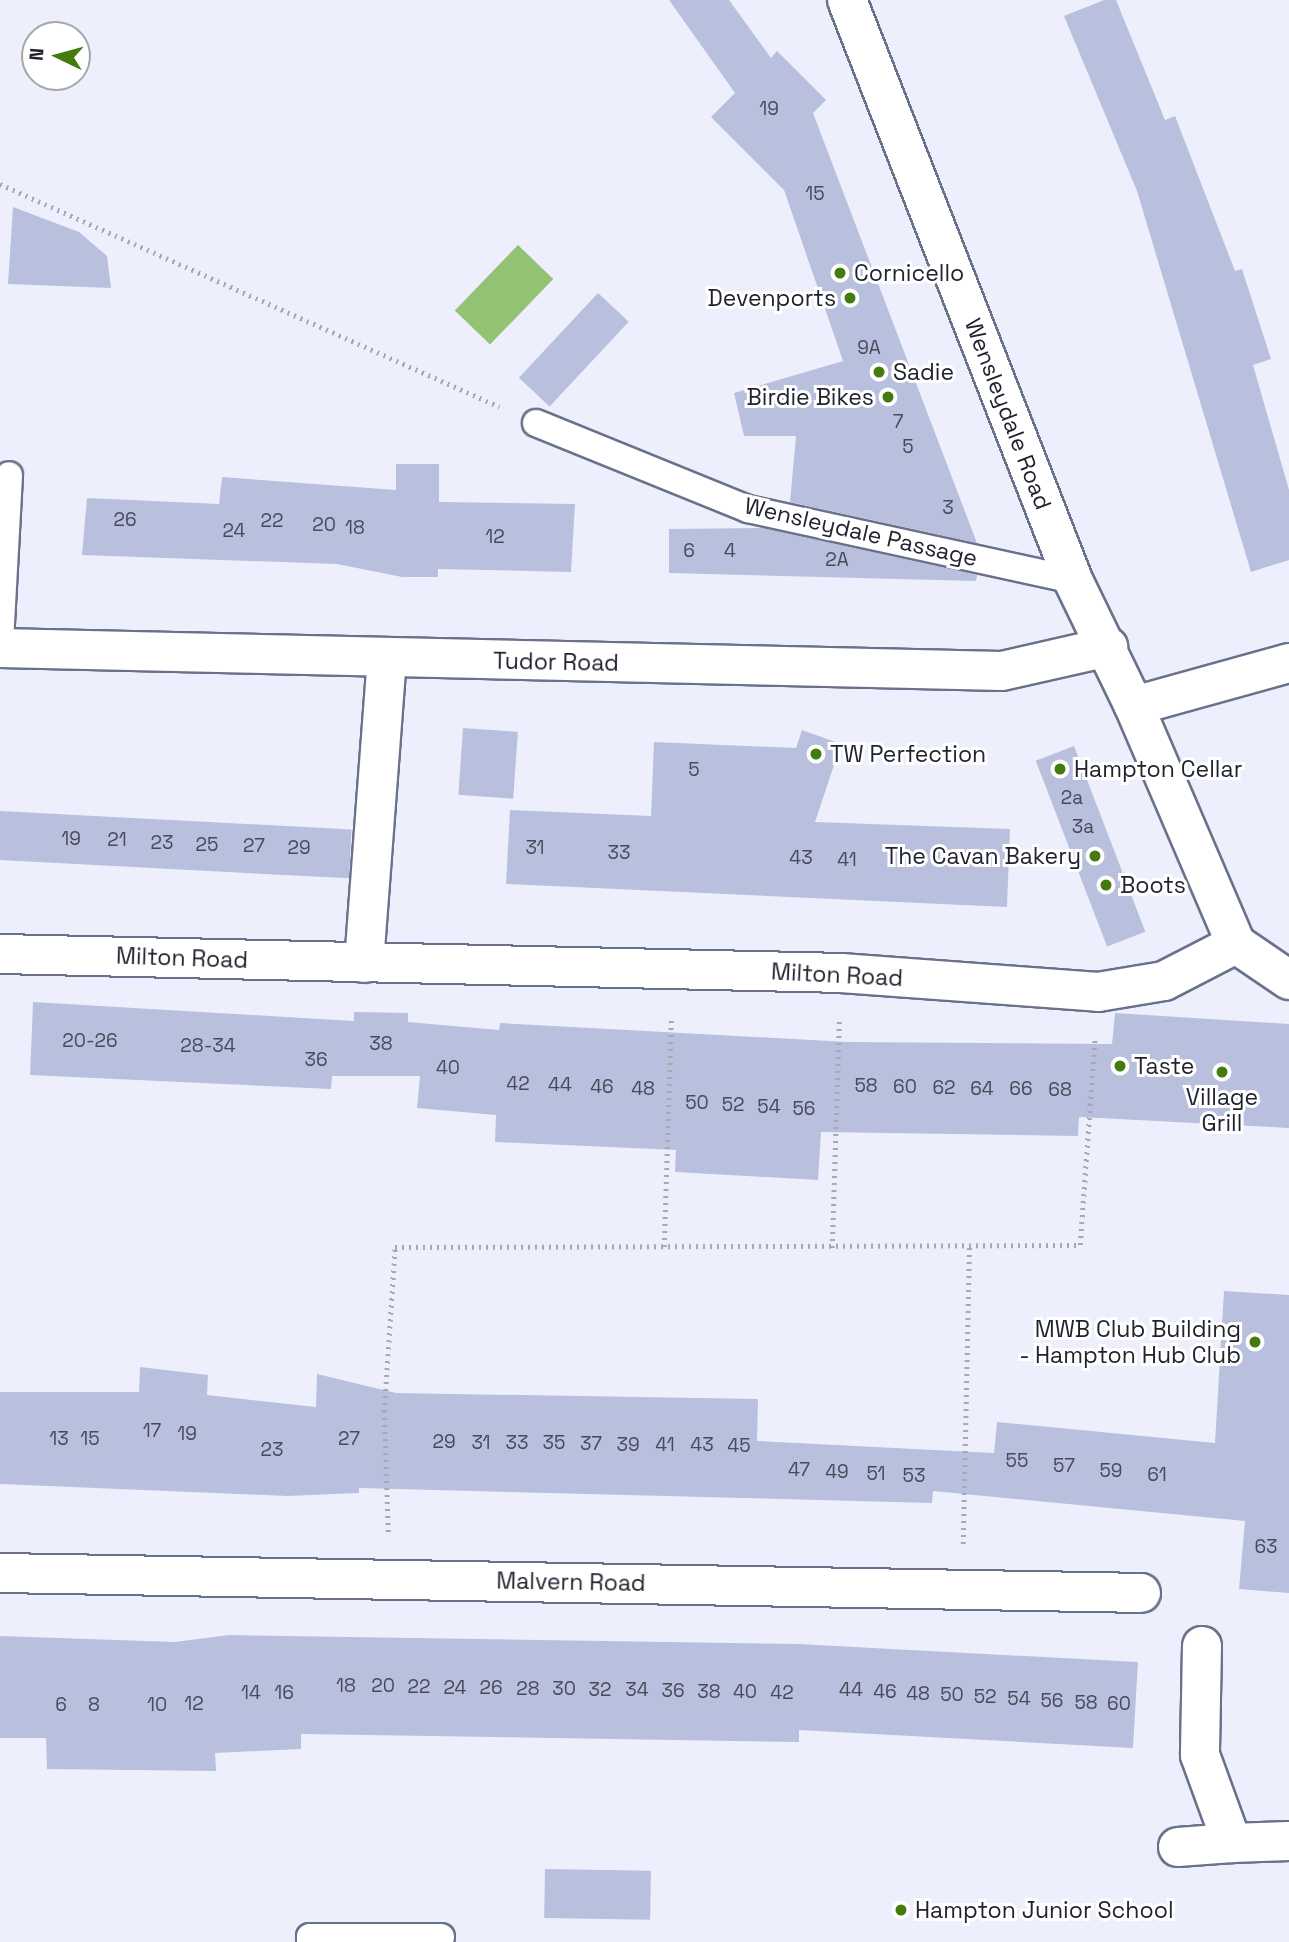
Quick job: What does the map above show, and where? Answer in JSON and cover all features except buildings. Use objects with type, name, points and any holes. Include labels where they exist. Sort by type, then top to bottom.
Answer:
[{"type":"street","name":"Wensleydale Road","points":[[847,0],[1073,580],[1108,647],[1236,944]]},
{"type":"street","name":"Tudor Road","points":[[0,648],[1002,671],[1108,647]]},
{"type":"street","points":[[365,963],[387,658]]},
{"type":"street","points":[[1134,706],[1289,663]]},
{"type":"street","points":[[1236,944],[1289,980]]},
{"type":"street","name":"Milton Road","points":[[0,954],[841,973],[1098,992],[1164,981],[1236,944]]},
{"type":"street","name":"Malvern Road","points":[[0,1573],[1141,1593]]},
{"type":"street","points":[[1202,1646],[1200,1755],[1232,1843]]},
{"type":"street","points":[[1178,1847],[1289,1842]]},
{"type":"lane","name":"Wensleydale Passage","points":[[536,423],[748,509],[1073,580]]},
{"type":"lane","points":[[0,642],[9,475]]},
{"type":"lane","points":[[310,1942],[310,1937],[441,1937]]},
{"type":"path","points":[[0,184],[536,423]]},
{"type":"path","points":[[664,1247],[672,968]]},
{"type":"path","points":[[832,1248],[841,973]]},
{"type":"path","points":[[390,1579],[384,1412],[395,1247],[832,1248],[1080,1245],[1098,992]]},
{"type":"path","points":[[962,1589],[969,1247]]},
{"type":"shaded area","points":[[518,245],[553,279],[490,344],[455,310]]},
{"type":"place","name":"Cornicello","points":[[840,273]]},
{"type":"place","name":"Devenports","points":[[850,298]]},
{"type":"place","name":"Sadie","points":[[879,372]]},
{"type":"place","name":"Birdie Bikes","points":[[888,397]]},
{"type":"place","name":"TW Perfection","points":[[816,754]]},
{"type":"place","name":"Hampton Cellar","points":[[1060,769]]},
{"type":"place","name":"The Cavan Bakery","points":[[1095,856]]},
{"type":"place","name":"Boots","points":[[1106,885]]},
{"type":"place","name":"Taste","points":[[1120,1066]]},
{"type":"place","name":"Village Grill","points":[[1222,1072]]},
{"type":"place","name":"MWB Club Building - Hampton Hub Club","points":[[1255,1342]]},
{"type":"place","name":"Hampton Junior School","points":[[901,1910]]}]
